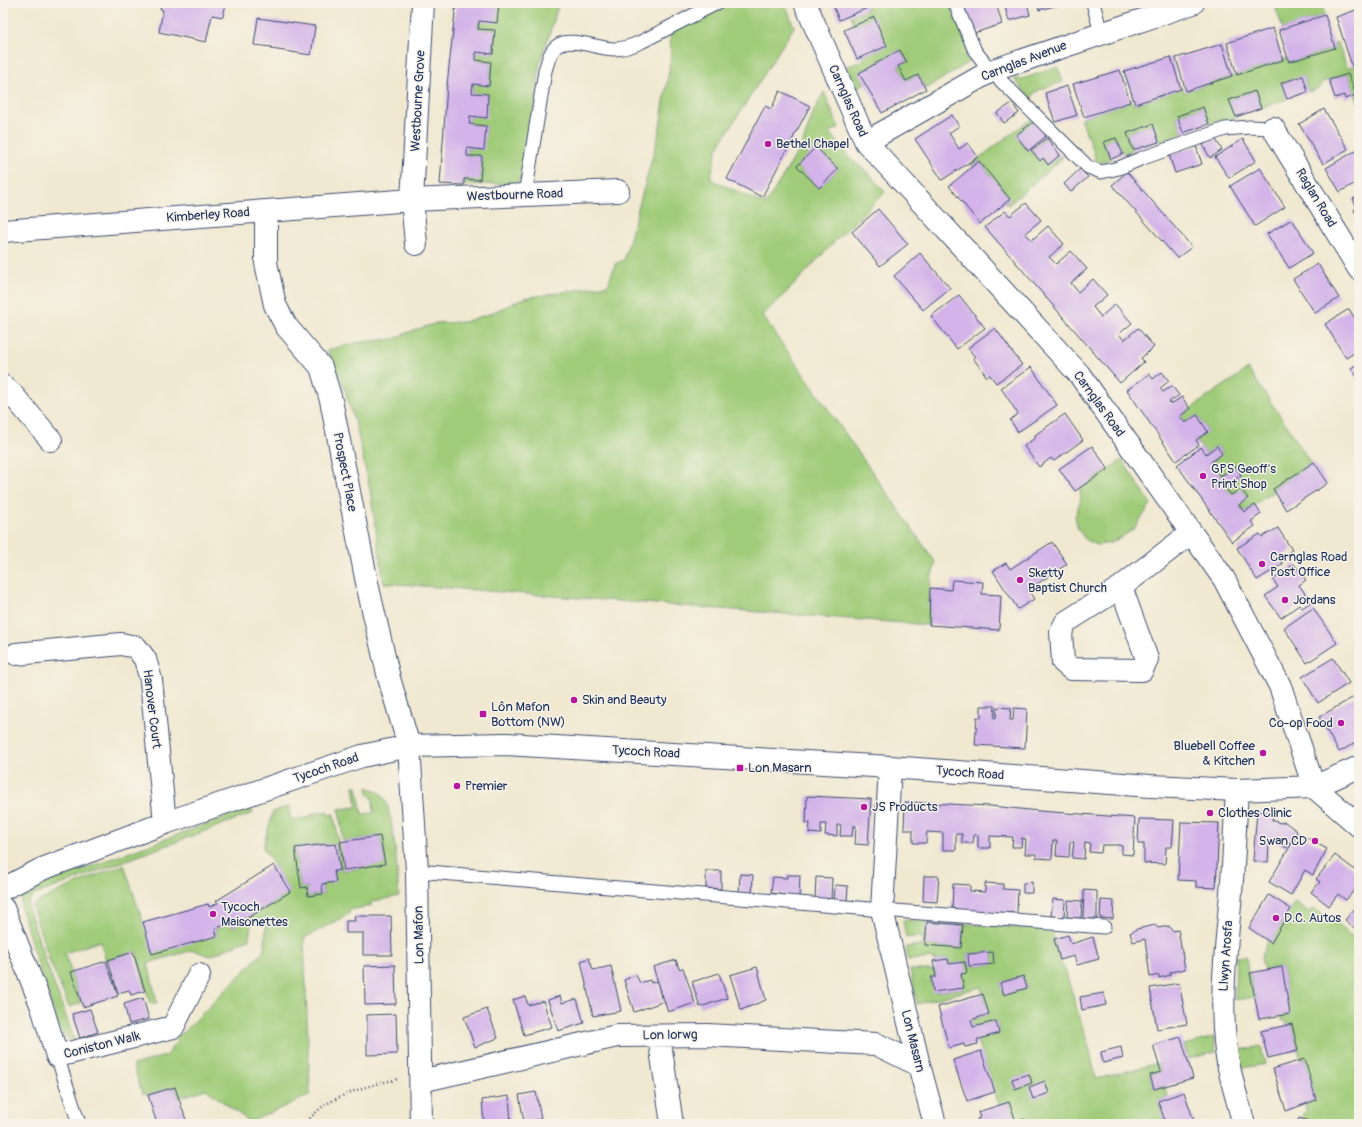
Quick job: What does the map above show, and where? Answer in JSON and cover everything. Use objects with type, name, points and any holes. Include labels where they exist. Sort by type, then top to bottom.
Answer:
[{"type":"street","name":"Westbourne Grove","points":[[416,244],[412,200],[423,3]]},
{"type":"street","name":"Carnglas Road","points":[[805,3],[866,142],[1079,374],[1224,579],[1280,686],[1314,787]]},
{"type":"street","name":"Carnglas Avenue","points":[[866,142],[991,71],[1193,3]]},
{"type":"street","name":"Raglan Road","points":[[1272,128],[1359,269]]},
{"type":"street","name":"Westbourne Road","points":[[412,200],[618,191]]},
{"type":"street","name":"Kimberley Road","points":[[3,231],[412,200]]},
{"type":"street","name":"Prospect Place","points":[[266,211],[266,263],[275,305],[286,326],[321,367],[331,400],[368,588],[385,664],[410,746]]},
{"type":"street","points":[[3,386],[11,393],[51,440]]},
{"type":"street","points":[[1121,586],[1147,659],[1142,670],[1071,669],[1063,662],[1061,632],[1066,622],[1121,586],[1191,532]]},
{"type":"street","name":"Hanover Court","points":[[16,654],[121,644],[136,647],[145,658],[151,680],[165,823]]},
{"type":"street","name":"Tycoch Road","points":[[3,889],[42,870],[165,823],[362,756],[410,746],[506,744],[1237,790],[1314,787]]},
{"type":"street","name":"Lon Mafon","points":[[410,746],[417,871],[422,1124]]},
{"type":"street","name":"Lon Masarn","points":[[890,767],[882,910],[919,1065],[935,1124]]},
{"type":"street","points":[[1359,767],[1314,787],[1359,826]]},
{"type":"street","name":"Llwyn Arosfa","points":[[1237,790],[1233,869],[1226,952],[1224,1011],[1228,1065],[1242,1121]]},
{"type":"street","name":"Coniston Walk","points":[[3,908],[42,1007],[57,1056],[173,1027],[199,974]]},
{"type":"street","name":"Lon Iorwg","points":[[421,1081],[618,1036],[707,1035],[876,1044],[919,1065]]},
{"type":"street","points":[[659,1036],[672,1124]]},
{"type":"lane","points":[[525,195],[545,71],[555,47],[559,44],[571,42],[613,49],[629,47],[717,3]]},
{"type":"lane","points":[[956,3],[975,51],[991,71],[1088,167],[1101,172],[1119,168],[1225,129],[1250,127],[1272,128]]},
{"type":"lane","points":[[1094,3],[1101,33]]},
{"type":"lane","points":[[417,871],[1104,927]]},
{"type":"lane","points":[[57,1056],[79,1124]]},
{"type":"path","points":[[304,1124],[324,1106],[354,1090],[375,1083],[404,1078],[421,1081]]},
{"type":"green space","points":[[499,3],[559,3],[540,63],[533,122],[519,183],[464,185],[464,179],[480,179],[482,157],[467,156],[467,148],[483,149],[486,126],[469,124],[470,116],[486,117],[488,94],[472,93],[473,84],[489,85],[491,62],[476,60],[476,52],[493,53],[495,30],[478,29],[479,21]]},
{"type":"green space","points":[[706,3],[785,3],[794,27],[718,147],[710,179],[764,204],[767,202],[802,145],[814,111],[824,92],[839,128],[829,132],[846,151],[849,157],[868,173],[885,192],[834,242],[790,289],[762,315],[936,563],[931,578],[929,625],[384,583],[370,490],[357,430],[344,386],[327,350],[361,342],[394,339],[409,332],[437,323],[464,322],[489,314],[525,298],[608,285],[615,264],[624,260],[659,133],[671,58],[670,32]],"holes":[[[816,148],[838,169],[819,188],[797,166]]]},
{"type":"green space","points":[[873,3],[949,3],[973,59],[926,89],[918,75],[906,81],[898,66],[907,61],[900,50],[860,73],[865,83],[855,89],[845,67],[863,61],[862,57],[886,46],[874,18],[855,26],[851,16],[866,11],[866,6]]},
{"type":"green space","points":[[1274,3],[1321,3],[1325,15],[1283,29]]},
{"type":"green space","points":[[1338,43],[1347,68],[1359,64],[1359,104],[1348,74],[1322,82],[1320,88],[1308,92],[1303,76],[1282,83],[1287,99],[1261,108],[1255,91],[1230,100],[1236,117],[1209,124],[1203,107],[1177,116],[1183,133],[1159,142],[1153,124],[1127,133],[1133,150],[1123,154],[1116,138],[1105,142],[1111,159],[1096,164],[1094,153],[1081,119],[1084,117],[1132,101],[1133,105],[1183,88],[1184,93],[1186,91],[1286,59],[1288,59],[1289,62],[1335,48],[1334,44]]},
{"type":"green space","points":[[1058,67],[1063,82],[1041,89],[1033,94],[1032,100],[1014,79],[1022,79]]},
{"type":"green space","points":[[1031,119],[1035,121],[1016,136],[1027,150],[1046,136],[1047,138],[1031,150],[1040,161],[1043,158],[1048,165],[1060,155],[1063,158],[1008,205],[1005,203],[1010,199],[979,161],[972,166],[971,164]]},
{"type":"green space","points":[[1248,369],[1290,430],[1311,464],[1273,489],[1274,491],[1244,512],[1239,505],[1248,498],[1241,489],[1231,495],[1225,487],[1241,475],[1235,467],[1221,476],[1211,462],[1222,453],[1217,446],[1206,454],[1196,440],[1208,432],[1197,415],[1185,423],[1180,416]]},
{"type":"green space","points":[[1122,460],[1151,504],[1133,530],[1111,543],[1096,545],[1085,539],[1078,529],[1075,517],[1081,499],[1080,489]]},
{"type":"green space","points":[[354,786],[357,786],[362,814],[374,813],[373,799],[368,794],[367,787],[381,794],[385,800],[392,826],[399,896],[371,902],[371,906],[349,910],[349,914],[304,938],[310,1095],[250,1122],[206,1089],[179,1098],[175,1087],[148,1095],[142,1093],[133,1065],[168,1055],[172,1047],[178,1041],[176,1036],[183,1033],[264,951],[267,916],[251,925],[249,939],[210,956],[193,950],[148,963],[157,1003],[150,1004],[136,951],[106,961],[100,941],[65,953],[81,1003],[69,1007],[49,959],[32,906],[89,878],[124,865],[143,922],[217,935],[215,929],[230,922],[233,927],[290,892],[263,847],[273,812],[289,806],[291,820],[311,817],[311,814],[327,811],[328,815],[334,814],[343,871],[385,863],[380,836],[343,842],[339,809],[357,807]],"holes":[[[327,844],[340,870],[334,871],[335,882],[322,884],[323,894],[309,896],[307,887],[301,888],[295,848]]]},
{"type":"green space","points":[[251,809],[253,813],[34,895],[29,901],[28,907],[45,960],[75,1041],[67,1038],[60,1030],[35,956],[21,907],[22,897],[29,889]]},
{"type":"green space","points":[[1295,902],[1309,912],[1314,908],[1328,919],[1330,917],[1359,943],[1359,1124],[1317,1124],[1302,1119],[1303,1113],[1307,1112],[1304,1104],[1316,1100],[1305,1059],[1301,1060],[1292,1025],[1287,1025],[1285,1020],[1282,1021],[1281,1015],[1290,1014],[1282,967],[1264,970],[1261,959],[1268,940]]},
{"type":"green space","points":[[903,920],[1051,929],[1090,1051],[1096,1079],[1158,1063],[1161,1072],[1150,1075],[1154,1089],[1165,1086],[1168,1097],[1158,1101],[1166,1124],[1026,1124],[1024,1119],[1016,1121],[1009,1102],[999,1105],[977,1040],[999,1033],[996,1021],[973,1027],[971,1020],[989,1014],[981,987],[917,1004],[910,970],[935,970],[936,977],[931,978],[934,992],[963,988],[961,974],[966,973],[965,962],[949,964],[948,959],[933,961],[932,958],[908,960],[906,947],[923,945],[923,937],[906,937]],"holes":[[[927,922],[963,925],[961,948],[925,945]],[[993,952],[994,964],[969,966],[968,954]],[[1023,976],[1027,988],[1004,995],[1000,983]]]},
{"type":"green space","points":[[1246,956],[1248,973],[1250,973],[1255,997],[1235,1000],[1236,957]]},
{"type":"green space","points":[[1214,1037],[1216,1052],[1188,1059],[1184,1045]]},
{"type":"green space","points":[[1261,1046],[1265,1064],[1238,1069],[1236,1049],[1247,1049]]},
{"type":"building","points":[[162,3],[226,3],[223,17],[212,15],[206,42],[159,32],[163,10],[160,9]]},
{"type":"building","points":[[456,3],[499,3],[497,23],[479,21],[478,29],[495,30],[493,54],[476,52],[476,60],[491,62],[489,86],[473,84],[472,93],[488,94],[487,118],[470,116],[469,124],[486,126],[484,150],[467,148],[467,156],[482,156],[480,180],[464,179],[464,185],[440,184],[447,85]]},
{"type":"building","points":[[832,3],[873,3],[866,6],[867,8],[865,9],[839,20]]},
{"type":"building","points":[[962,3],[996,3],[1002,24],[971,34]]},
{"type":"building","points":[[1004,3],[1027,3],[1030,15],[1009,21]]},
{"type":"building","points":[[1037,3],[1058,3],[1058,5],[1039,10]]},
{"type":"building","points":[[1359,9],[1359,64],[1352,66],[1336,17]]},
{"type":"building","points":[[1325,15],[1335,48],[1289,62],[1279,30]]},
{"type":"building","points":[[874,17],[887,46],[857,59],[844,30]]},
{"type":"building","points":[[258,18],[315,26],[311,55],[254,45]]},
{"type":"building","points":[[1273,28],[1283,60],[1237,75],[1227,43]]},
{"type":"building","points":[[1222,44],[1232,76],[1186,91],[1176,58]]},
{"type":"building","points":[[900,50],[907,62],[898,66],[906,81],[918,75],[926,89],[882,113],[859,73]]},
{"type":"building","points":[[1171,57],[1181,89],[1135,104],[1124,71]]},
{"type":"building","points":[[1120,70],[1130,102],[1084,117],[1073,84]]},
{"type":"building","points":[[1348,74],[1356,95],[1345,99],[1344,95],[1335,98],[1329,80]]},
{"type":"building","points":[[1303,76],[1308,92],[1287,99],[1281,83]]},
{"type":"building","points":[[1067,86],[1077,115],[1055,122],[1045,93]]},
{"type":"building","name":"Bethel Chapel","points":[[780,91],[810,106],[762,197],[727,179],[765,106],[771,109]]},
{"type":"building","points":[[1255,91],[1261,108],[1236,117],[1229,100]]},
{"type":"building","points":[[1012,103],[1019,113],[1004,123],[997,113]]},
{"type":"building","points":[[1203,107],[1209,124],[1183,133],[1177,116]]},
{"type":"building","points":[[1324,109],[1348,149],[1323,164],[1299,124]]},
{"type":"building","points":[[952,115],[959,126],[949,133],[959,149],[968,143],[978,157],[942,180],[915,139]]},
{"type":"building","points":[[1035,121],[1046,136],[1028,151],[1016,135]]},
{"type":"building","points":[[1153,124],[1159,142],[1133,150],[1127,133]]},
{"type":"building","points":[[1047,138],[1060,155],[1048,165],[1043,158],[1040,161],[1031,150]]},
{"type":"building","points":[[1116,138],[1123,154],[1111,159],[1104,142]]},
{"type":"building","points":[[1215,138],[1222,150],[1210,158],[1203,145]]},
{"type":"building","points":[[1243,139],[1256,161],[1229,178],[1215,157]]},
{"type":"building","points":[[1196,146],[1202,164],[1175,173],[1169,155]]},
{"type":"building","points":[[816,147],[838,169],[819,188],[797,166]]},
{"type":"building","points":[[1355,151],[1359,158],[1359,181],[1340,192],[1326,168]]},
{"type":"building","points":[[979,161],[1010,199],[980,224],[949,186]]},
{"type":"building","points":[[1260,168],[1285,207],[1255,226],[1230,186]]},
{"type":"building","points":[[1080,169],[1088,177],[1071,192],[1064,184]]},
{"type":"building","points":[[1127,172],[1192,247],[1177,258],[1112,185]]},
{"type":"building","points":[[1359,196],[1359,219],[1354,210],[1357,208],[1353,199]]},
{"type":"building","points":[[1026,203],[1041,220],[1025,233],[1032,240],[1048,226],[1064,244],[1049,257],[1056,264],[1071,251],[1087,269],[1071,283],[1078,292],[1093,279],[1107,295],[1093,307],[1101,317],[1115,304],[1132,323],[1119,334],[1124,340],[1138,328],[1154,347],[1141,358],[1144,362],[1120,383],[985,227],[1005,211],[1010,216]]},
{"type":"building","points":[[878,209],[908,244],[880,266],[852,232]]},
{"type":"building","points":[[1292,219],[1313,253],[1289,268],[1267,234]]},
{"type":"building","points":[[920,253],[950,288],[923,310],[894,276]]},
{"type":"building","points":[[1318,264],[1339,298],[1315,313],[1293,279]]},
{"type":"building","points":[[959,295],[985,328],[957,349],[931,316]]},
{"type":"building","points":[[1349,309],[1359,325],[1359,350],[1346,358],[1325,324]]},
{"type":"building","points":[[995,328],[1022,365],[996,383],[990,375],[987,377],[973,358],[975,357],[968,348]]},
{"type":"building","points":[[1359,363],[1359,380],[1351,368]]},
{"type":"building","points":[[1031,367],[1057,405],[1018,432],[1010,420],[1018,414],[1001,388]]},
{"type":"building","points":[[1162,372],[1169,381],[1160,388],[1163,392],[1172,386],[1179,395],[1169,402],[1171,404],[1182,397],[1190,409],[1180,416],[1185,423],[1197,415],[1208,432],[1196,440],[1199,445],[1176,461],[1127,390],[1149,374],[1153,379]]},
{"type":"building","points":[[1065,414],[1083,440],[1054,461],[1051,458],[1039,467],[1024,446],[1036,437],[1035,435]]},
{"type":"building","points":[[1092,446],[1108,469],[1075,491],[1059,469]]},
{"type":"building","points":[[1217,446],[1222,454],[1211,462],[1221,476],[1235,466],[1241,475],[1225,487],[1231,495],[1241,489],[1248,498],[1239,505],[1244,512],[1255,505],[1261,514],[1251,521],[1255,526],[1232,542],[1177,465],[1201,447],[1206,454]]},
{"type":"building","points":[[1314,462],[1328,483],[1286,510],[1273,489]]},
{"type":"building","points":[[1278,528],[1292,550],[1279,558],[1283,564],[1257,580],[1237,548],[1260,534],[1262,537]]},
{"type":"building","name":"Sketty Baptist Church","points":[[1052,542],[1067,564],[1028,590],[1034,599],[1018,609],[993,571],[1006,563],[1010,569]]},
{"type":"building","points":[[1294,564],[1306,580],[1299,585],[1311,602],[1302,608],[1299,605],[1281,618],[1265,596],[1278,587],[1273,580]]},
{"type":"building","points":[[952,580],[983,582],[982,594],[1001,595],[999,630],[929,625],[930,588],[951,590]]},
{"type":"building","points":[[1313,608],[1337,643],[1307,663],[1284,628]]},
{"type":"building","points":[[1333,658],[1349,683],[1318,703],[1302,677]]},
{"type":"building","points":[[1359,694],[1359,741],[1339,752],[1319,717]]},
{"type":"building","points":[[981,706],[995,706],[994,718],[996,718],[997,707],[1011,708],[1010,720],[1013,720],[1014,708],[1027,709],[1025,748],[975,745],[977,717],[981,718]]},
{"type":"building","points":[[807,796],[871,799],[868,845],[855,844],[856,826],[853,826],[852,836],[840,836],[841,825],[837,825],[837,836],[825,835],[826,824],[821,824],[821,834],[809,833],[810,823],[806,823]]},
{"type":"building","points":[[905,802],[991,806],[1135,818],[1133,855],[1122,854],[1122,846],[1118,845],[1102,845],[1101,853],[1089,852],[1090,843],[1085,842],[1084,859],[1072,858],[1074,842],[1070,842],[1069,857],[1056,856],[1057,841],[1053,841],[1052,859],[1036,858],[1036,854],[1025,854],[1026,839],[1022,838],[1021,847],[1012,847],[1013,837],[990,836],[990,848],[978,848],[978,835],[974,835],[973,843],[962,843],[962,834],[956,834],[956,850],[943,850],[943,833],[927,832],[926,843],[913,843],[913,830],[904,830]]},
{"type":"building","points":[[1257,811],[1273,813],[1272,820],[1280,823],[1285,822],[1297,831],[1287,848],[1277,843],[1269,844],[1268,862],[1253,861]]},
{"type":"building","points":[[1139,819],[1174,820],[1172,847],[1166,847],[1165,864],[1144,863],[1144,844],[1138,844]]},
{"type":"building","points":[[1181,822],[1219,823],[1216,888],[1196,887],[1196,881],[1178,880]]},
{"type":"building","points":[[1298,833],[1327,849],[1313,875],[1305,870],[1291,895],[1269,882]]},
{"type":"building","points":[[380,836],[385,864],[344,870],[340,842]]},
{"type":"building","points":[[336,844],[340,870],[334,871],[336,882],[322,884],[323,894],[308,896],[307,887],[301,888],[295,848]]},
{"type":"building","points":[[1335,855],[1359,873],[1359,884],[1346,900],[1338,894],[1329,906],[1311,892],[1320,882],[1316,879]]},
{"type":"building","name":"Tycoch Maisonettes","points":[[274,865],[290,892],[233,927],[230,922],[215,929],[217,936],[152,954],[143,922],[208,904],[209,907],[218,903],[216,901]]},
{"type":"building","points":[[706,871],[721,871],[721,889],[706,888]]},
{"type":"building","points":[[740,874],[753,875],[752,895],[739,894]]},
{"type":"building","points":[[787,875],[800,875],[799,897],[771,893],[773,877],[787,878]]},
{"type":"building","points":[[924,876],[939,876],[937,902],[923,901]]},
{"type":"building","points":[[816,877],[832,878],[831,900],[815,900]]},
{"type":"building","points":[[1032,882],[1032,893],[1023,893],[1023,883]]},
{"type":"building","points":[[985,883],[1003,884],[1003,889],[1018,890],[1017,913],[952,910],[953,884],[970,885],[970,891],[985,892]]},
{"type":"building","points":[[835,885],[848,886],[847,901],[834,901]]},
{"type":"building","points":[[1084,890],[1097,891],[1097,919],[1083,919]]},
{"type":"building","points":[[1269,895],[1291,909],[1271,943],[1249,928]]},
{"type":"building","points":[[1359,897],[1359,932],[1345,920],[1357,906],[1354,903]]},
{"type":"building","points":[[1053,899],[1065,900],[1064,917],[1051,916]]},
{"type":"building","points":[[1068,900],[1082,901],[1081,918],[1067,917]]},
{"type":"building","points":[[1101,900],[1114,901],[1113,919],[1100,918]]},
{"type":"building","points":[[354,916],[391,916],[392,955],[363,955],[363,933],[346,933],[346,921],[355,921]]},
{"type":"building","points":[[927,922],[963,925],[961,948],[925,945]]},
{"type":"building","points":[[1155,925],[1158,928],[1169,926],[1172,931],[1178,930],[1185,969],[1170,972],[1170,975],[1159,978],[1159,975],[1150,977],[1145,939],[1133,942],[1130,933],[1137,929]]},
{"type":"building","points":[[1068,935],[1071,944],[1093,937],[1099,959],[1077,965],[1074,956],[1060,960],[1054,939]]},
{"type":"building","points":[[133,952],[145,991],[131,995],[129,990],[118,993],[108,960]]},
{"type":"building","points":[[993,952],[994,964],[969,966],[968,954]]},
{"type":"building","points":[[589,958],[593,970],[611,966],[621,1011],[593,1016],[581,961]]},
{"type":"building","points":[[948,959],[949,964],[965,962],[967,973],[961,974],[964,988],[933,992],[931,977],[936,977],[933,961]]},
{"type":"building","points":[[676,960],[679,969],[683,968],[695,1003],[668,1012],[653,967]]},
{"type":"building","points":[[106,961],[118,996],[83,1007],[71,972]]},
{"type":"building","points":[[395,965],[396,1004],[365,1005],[364,966]]},
{"type":"building","points":[[757,967],[766,1000],[741,1010],[730,975]]},
{"type":"building","points":[[1282,967],[1290,1014],[1259,1019],[1250,973]]},
{"type":"building","points":[[719,973],[727,998],[700,1007],[692,982]]},
{"type":"building","points":[[636,975],[640,983],[650,980],[651,983],[657,981],[662,1002],[634,1012],[624,980]]},
{"type":"building","points":[[1023,976],[1027,988],[1004,995],[1000,983]]},
{"type":"building","points":[[1179,983],[1187,1024],[1157,1029],[1150,988]]},
{"type":"building","points":[[1104,993],[1106,1005],[1082,1010],[1080,997]]},
{"type":"building","points":[[983,994],[989,1014],[971,1020],[973,1027],[996,1021],[999,1033],[977,1040],[978,1044],[965,1047],[964,1044],[949,1048],[938,1007]]},
{"type":"building","points":[[525,996],[528,1005],[543,1001],[552,1027],[524,1035],[513,1000]]},
{"type":"building","points":[[560,996],[562,1003],[577,999],[584,1023],[558,1031],[548,1000]]},
{"type":"building","points":[[143,998],[149,1019],[129,1024],[124,1004]]},
{"type":"building","points":[[90,1009],[98,1032],[80,1038],[72,1014]]},
{"type":"building","points":[[487,1009],[498,1038],[475,1047],[464,1017]]},
{"type":"building","points":[[396,1014],[397,1054],[367,1055],[367,1015]]},
{"type":"building","points":[[1292,1024],[1298,1051],[1268,1058],[1261,1031]]},
{"type":"building","points":[[1181,1037],[1193,1078],[1154,1089],[1150,1075],[1161,1072],[1153,1045]]},
{"type":"building","points":[[1121,1047],[1123,1058],[1103,1063],[1101,1052]]},
{"type":"building","points":[[981,1051],[995,1092],[967,1101],[953,1060]]},
{"type":"building","points":[[1305,1059],[1316,1100],[1286,1111],[1273,1069]]},
{"type":"building","points":[[1029,1074],[1032,1083],[1015,1089],[1012,1079]]},
{"type":"building","points":[[1045,1081],[1049,1093],[1033,1099],[1029,1087]]},
{"type":"building","points":[[175,1087],[187,1123],[157,1124],[148,1095]]},
{"type":"building","points":[[536,1092],[541,1119],[524,1122],[519,1095]]},
{"type":"building","points":[[1184,1092],[1195,1124],[1166,1124],[1158,1101]]},
{"type":"building","points":[[509,1096],[511,1124],[484,1124],[482,1100]]},
{"type":"building","points":[[1009,1102],[1016,1121],[1024,1119],[1026,1124],[979,1124],[977,1119],[980,1118],[978,1112]]},
{"type":"building","points":[[1299,1118],[1317,1124],[1296,1124]]},
{"type":"place","name":"Bethel Chapel","points":[[768,144]]},
{"type":"place","name":"GPS Geoff's Print Shop","points":[[1203,476]]},
{"type":"place","name":"Carnglas Road Post Office","points":[[1262,564]]},
{"type":"place","name":"Sketty Baptist Church","points":[[1020,580]]},
{"type":"place","name":"Jordans","points":[[1285,600]]},
{"type":"place","name":"Skin and Beauty","points":[[574,700]]},
{"type":"place","name":"Lôn Mafon Bottom (NW)","points":[[483,714]]},
{"type":"place","name":"Co-op Food","points":[[1341,723]]},
{"type":"place","name":"Bluebell Coffee & Kitchen","points":[[1263,753]]},
{"type":"place","name":"Lon Masarn","points":[[740,768]]},
{"type":"place","name":"Premier","points":[[457,786]]},
{"type":"place","name":"JS Products","points":[[864,807]]},
{"type":"place","name":"Clothes Clinic","points":[[1210,813]]},
{"type":"place","name":"Swan CD","points":[[1315,841]]},
{"type":"place","name":"Tycoch Maisonettes","points":[[213,914]]},
{"type":"place","name":"D.C. Autos","points":[[1276,918]]}]
